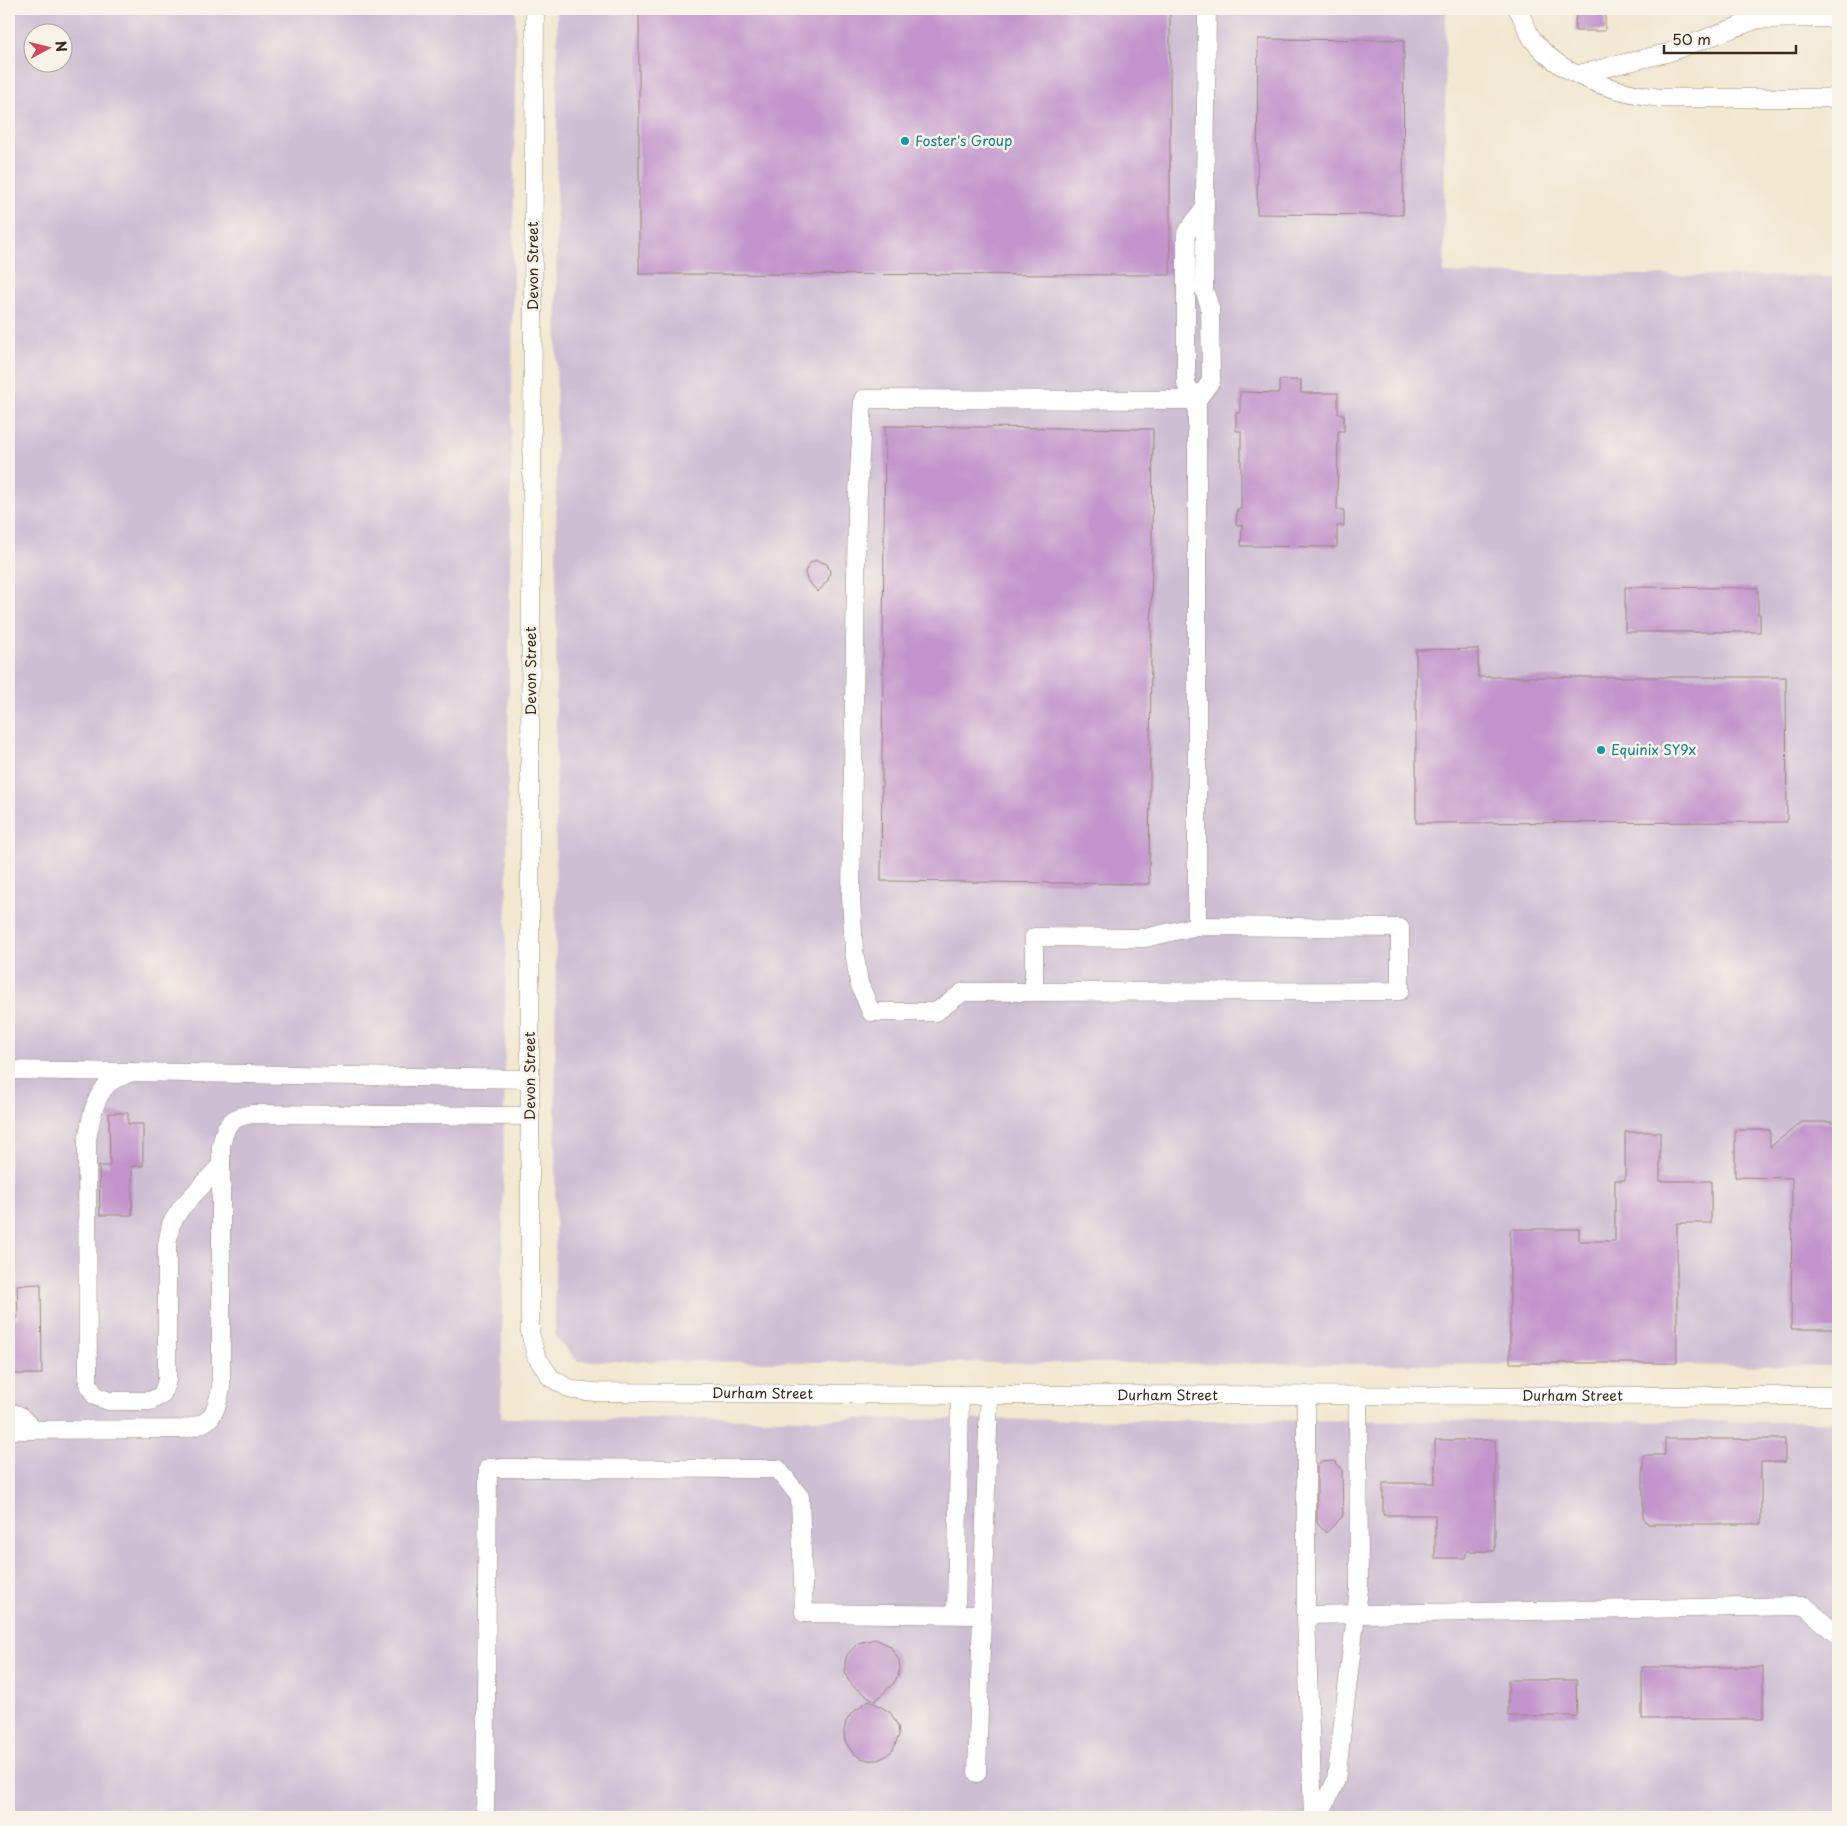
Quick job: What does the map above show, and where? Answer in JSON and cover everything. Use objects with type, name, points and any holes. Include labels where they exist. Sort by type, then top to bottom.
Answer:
[{"type":"street","name":"Devon Street","points":[[530,1332],[535,9]]},
{"type":"street","points":[[1197,400],[1211,381],[1210,307],[1204,290],[1207,9]]},
{"type":"street","points":[[1518,9],[1532,39],[1553,61],[1597,84],[1632,94],[1660,98],[1838,98]]},
{"type":"street","points":[[1579,74],[1667,52],[1758,18],[1838,18]]},
{"type":"street","points":[[1197,926],[1197,400],[1186,384],[1186,232],[1205,208]]},
{"type":"street","points":[[1034,991],[1034,937],[1145,938],[1197,926],[1400,928],[1400,991],[963,992],[936,1012],[871,1012],[859,983],[854,951],[851,896],[857,512],[864,399],[1197,400]]},
{"type":"street","points":[[9,1070],[530,1079]]},
{"type":"street","points":[[132,1072],[114,1080],[102,1090],[92,1111],[87,1140],[88,1383],[95,1396],[109,1401],[150,1401],[162,1395],[167,1380],[167,1245],[171,1224],[181,1208],[220,1165]]},
{"type":"street","points":[[9,1430],[183,1430],[199,1426],[210,1418],[217,1406],[221,1388],[221,1146],[225,1126],[236,1117],[252,1114],[530,1116]]},
{"type":"street","name":"Durham Street","points":[[530,1332],[536,1356],[550,1378],[572,1390],[596,1392],[960,1396],[1838,1396]]},
{"type":"street","points":[[1306,1395],[1306,1615],[1313,1817]]},
{"type":"street","points":[[1319,1817],[1336,1780],[1358,1589],[1358,1395]]},
{"type":"street","points":[[956,1614],[960,1396]]},
{"type":"street","points":[[977,1773],[989,1396]]},
{"type":"street","points":[[9,1412],[20,1415],[34,1430]]},
{"type":"street","points":[[484,1817],[488,1468],[778,1469],[800,1498],[804,1613],[981,1615]]},
{"type":"street","points":[[1306,1615],[1805,1606],[1838,1636]]},
{"type":"shaded area","points":[[9,9],[516,9],[501,1418],[1838,1422],[1838,1817],[9,1817]]},
{"type":"shaded area","points":[[557,9],[1446,9],[1444,273],[1838,277],[1838,1366],[578,1361],[555,1337]]},
{"type":"building","name":"Foster's Group","points":[[639,9],[1170,9],[1170,275],[639,274]]},
{"type":"building","points":[[1576,9],[1605,9],[1605,31],[1575,31]]},
{"type":"building","points":[[1258,39],[1404,40],[1403,215],[1257,214]]},
{"type":"building","points":[[1279,380],[1301,380],[1301,393],[1338,393],[1338,414],[1344,414],[1344,431],[1338,431],[1337,510],[1344,510],[1344,526],[1337,526],[1337,547],[1241,546],[1242,525],[1236,525],[1237,509],[1241,509],[1241,431],[1236,431],[1236,413],[1240,413],[1240,392],[1279,393]]},
{"type":"building","points":[[885,426],[1153,429],[1149,884],[881,881]]},
{"type":"building","points":[[816,560],[827,564],[830,571],[828,580],[818,592],[807,580],[805,572],[809,564]]},
{"type":"building","points":[[1625,587],[1758,588],[1760,632],[1625,632]]},
{"type":"building","name":"Equinix SY9x","points":[[1478,649],[1478,677],[1786,677],[1787,822],[1416,823],[1416,650]]},
{"type":"building","points":[[109,1113],[128,1113],[128,1124],[143,1124],[143,1166],[132,1166],[132,1215],[100,1215],[99,1166],[110,1166]]},
{"type":"building","points":[[1802,1122],[1838,1122],[1838,1329],[1791,1329],[1792,1178],[1735,1177],[1735,1130],[1770,1130],[1770,1147]]},
{"type":"building","points":[[1625,1132],[1660,1132],[1660,1181],[1711,1181],[1711,1223],[1677,1223],[1677,1363],[1510,1363],[1510,1229],[1579,1229],[1579,1241],[1615,1241],[1615,1180],[1625,1180]]},
{"type":"building","points":[[41,1284],[42,1374],[9,1374],[9,1318],[18,1318],[17,1285]]},
{"type":"building","points":[[1665,1439],[1785,1439],[1785,1462],[1761,1462],[1761,1524],[1648,1524],[1643,1517],[1643,1455],[1665,1455]]},
{"type":"building","points":[[1435,1440],[1495,1440],[1495,1551],[1466,1551],[1466,1558],[1435,1558],[1435,1515],[1383,1515],[1383,1483],[1435,1483]]},
{"type":"building","points":[[1334,1461],[1342,1469],[1343,1516],[1326,1533],[1317,1523],[1317,1466],[1320,1462]]},
{"type":"building","points":[[875,1639],[890,1646],[899,1660],[900,1668],[893,1684],[875,1701],[854,1687],[848,1680],[845,1672],[845,1663],[847,1655],[858,1643]]},
{"type":"building","points":[[1642,1667],[1763,1667],[1763,1719],[1642,1719]]},
{"type":"building","points":[[1508,1680],[1576,1680],[1577,1716],[1508,1716]]},
{"type":"building","points":[[869,1700],[890,1712],[898,1726],[899,1735],[893,1750],[878,1760],[861,1758],[853,1753],[844,1738],[846,1722],[851,1714]]},
{"type":"place","name":"Foster's Group","points":[[905,141]]},
{"type":"place","name":"Equinix SY9x","points":[[1601,750]]}]
